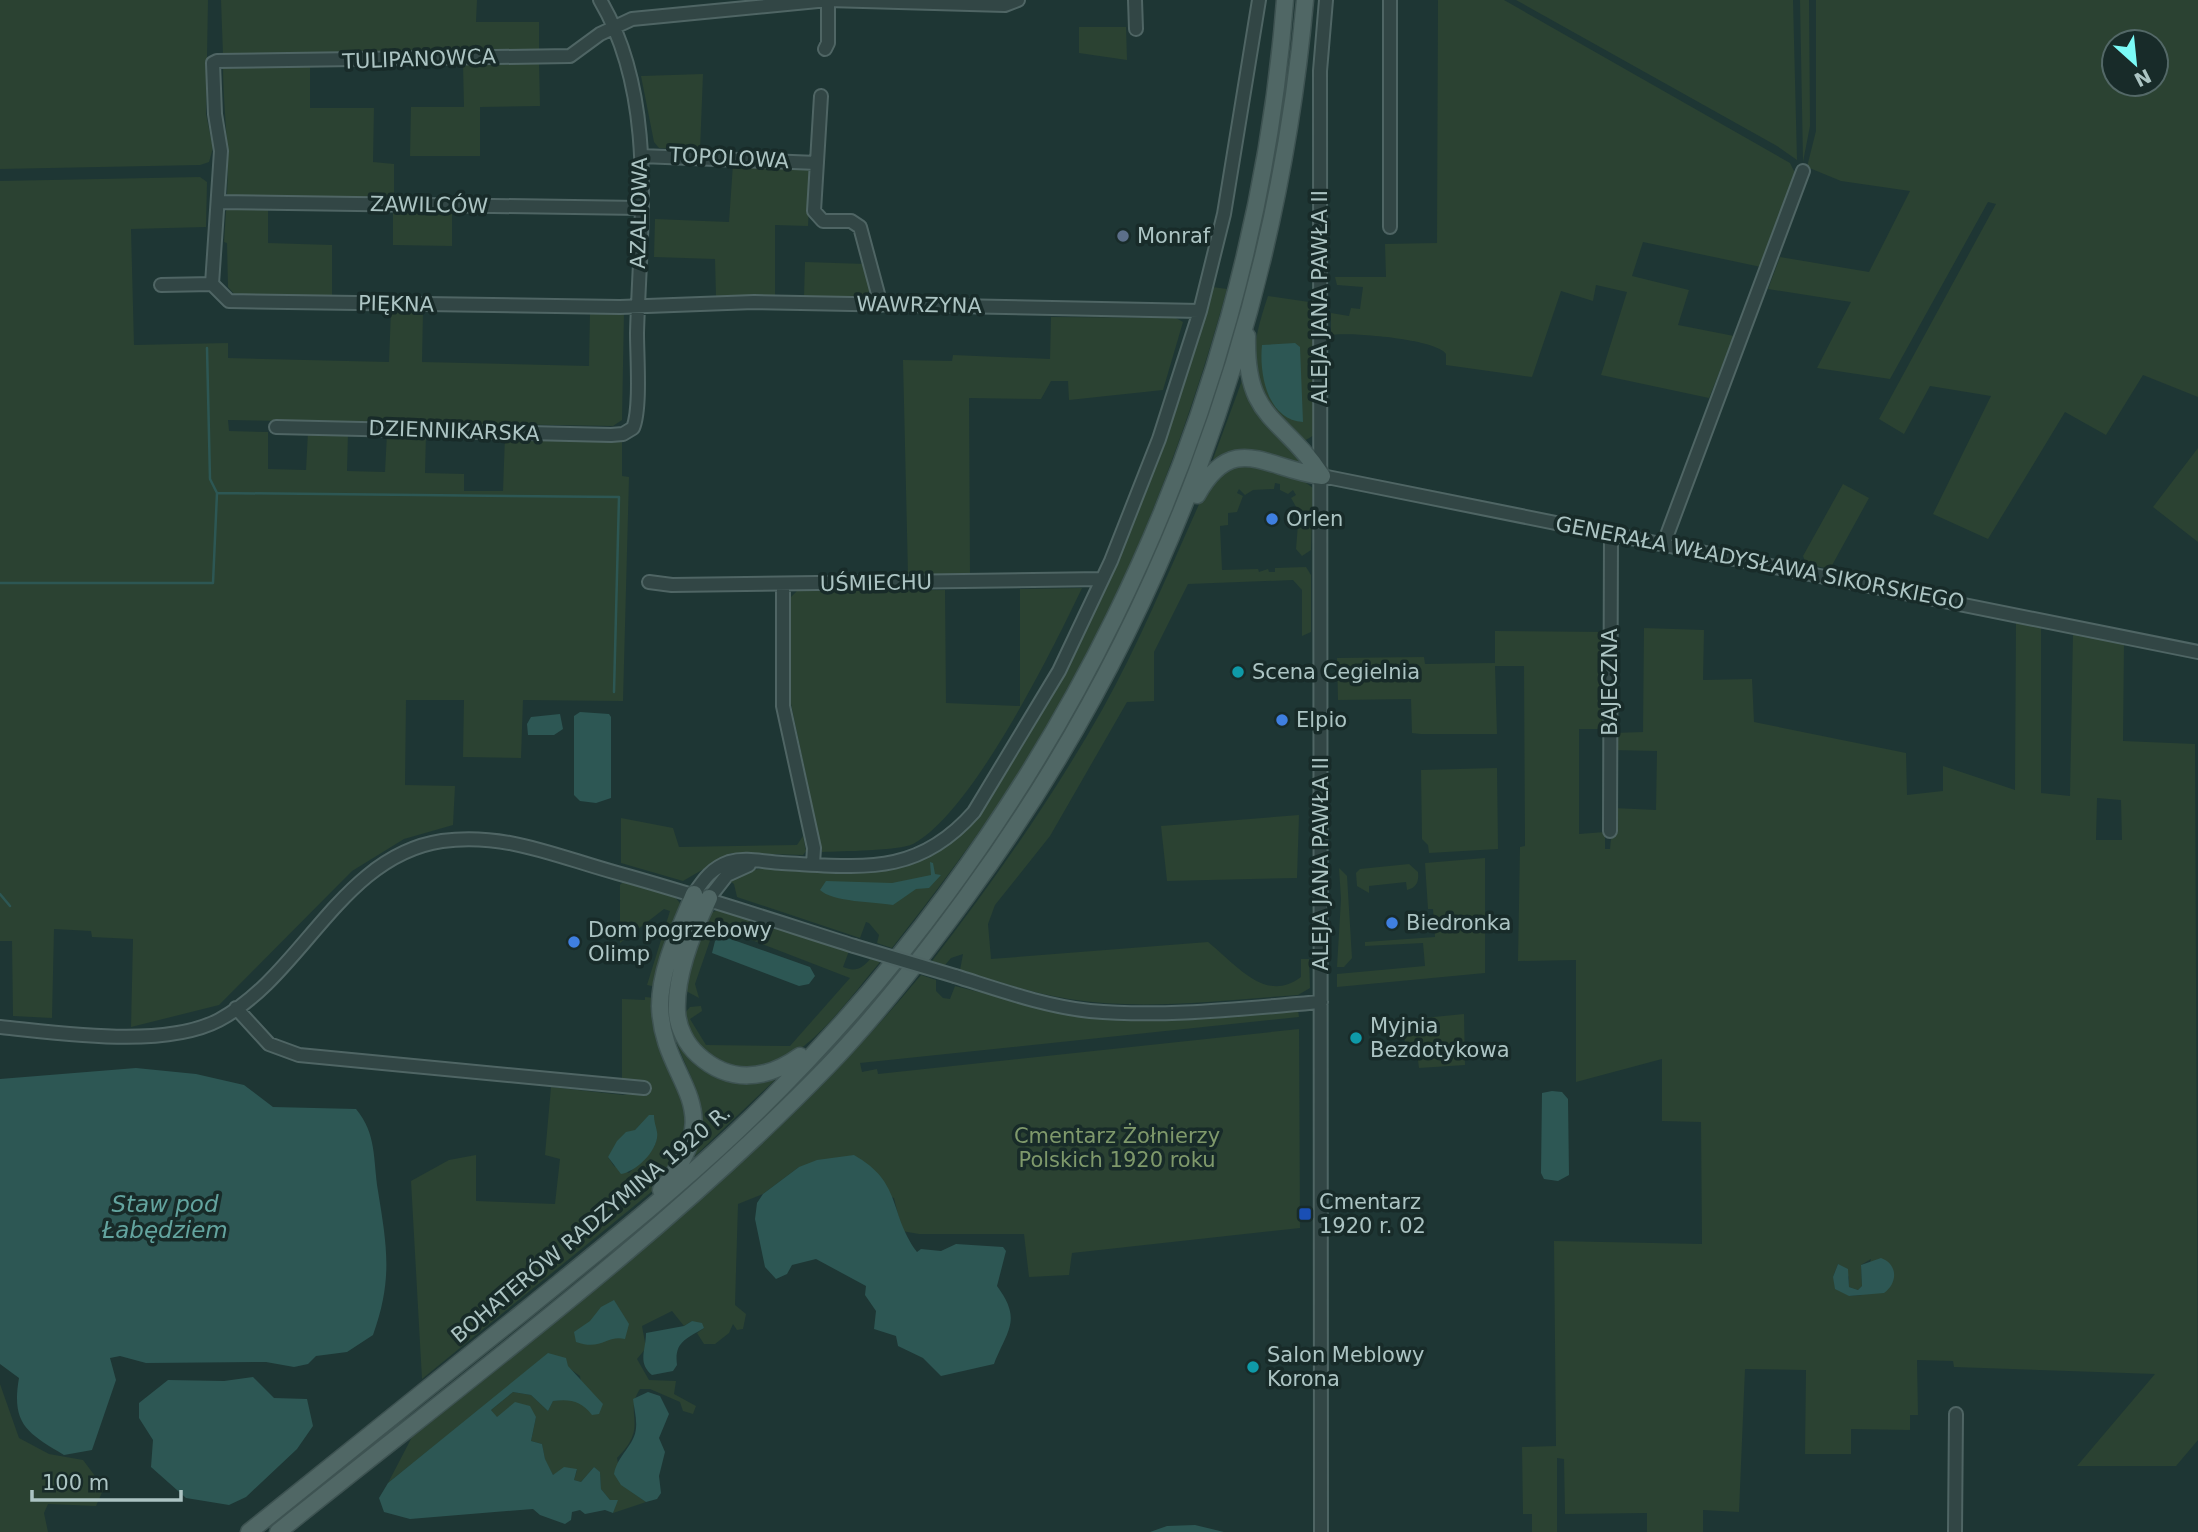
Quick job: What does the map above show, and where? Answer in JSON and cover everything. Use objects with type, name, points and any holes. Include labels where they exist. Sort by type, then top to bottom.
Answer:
[{"type":"main road","name":"BOHATERÓW RADZYMINA 1920 R.","points":[[249,1532],[633,1222],[736,1132],[850,1013],[988,835],[1069,706],[1126,598],[1155,530],[1214,370],[1254,219],[1274,107],[1285,0]]},
{"type":"main road","points":[[1172,538],[1213,428],[1248,319],[1274,207],[1294,100],[1305,0]]},
{"type":"main road","points":[[1248,319],[1248,363],[1259,407],[1322,476]]},
{"type":"main road","points":[[1172,538],[1206,479],[1230,460],[1254,457],[1307,474],[1322,476]]},
{"type":"main road","name":"BOHATERÓW RADZYMINA 1920 R.","points":[[278,1532],[660,1222],[737,1155],[831,1063],[923,956],[982,877],[1044,785],[1090,705],[1172,538]]},
{"type":"main road","points":[[701,896],[677,1003],[680,1030],[694,1051],[709,1065],[724,1073],[741,1077],[771,1073],[798,1058],[850,1013]]},
{"type":"main road","points":[[633,1222],[680,1163],[692,1135],[691,1099],[670,1048],[660,1006],[671,955],[701,896]]},
{"type":"street","name":"AZALIOWA","points":[[600,0],[615,26],[628,71],[641,156],[635,425],[630,431]]},
{"type":"street","name":"TULIPANOWCA","points":[[218,202],[221,151],[215,114],[213,64],[223,60],[332,62],[570,56],[615,26],[632,19],[713,6],[828,0],[1005,5],[1018,0]]},
{"type":"street","points":[[825,50],[828,43],[828,0]]},
{"type":"street","points":[[1135,0],[1136,29]]},
{"type":"street","points":[[701,896],[707,875],[723,864],[744,859],[865,865],[908,859],[927,852],[957,831],[974,811],[1059,671],[1102,579],[1159,439],[1200,311],[1239,136],[1259,0]]},
{"type":"street","name":"ALEJA JANA PAWŁA II","points":[[1321,1532],[1320,71],[1326,0]]},
{"type":"street","points":[[1390,0],[1390,227]]},
{"type":"street","points":[[821,96],[816,215],[823,221],[851,221],[860,227],[881,305]]},
{"type":"street","name":"TOPOLOWA","points":[[641,156],[817,163]]},
{"type":"street","points":[[1664,543],[1803,171]]},
{"type":"street","points":[[161,285],[212,284],[218,202]]},
{"type":"street","name":"ZAWILCÓW","points":[[218,202],[640,208]]},
{"type":"street","name":"PIĘKNA","points":[[212,284],[229,301],[638,307]]},
{"type":"street","name":"WAWRZYNA","points":[[638,307],[754,302],[1200,311]]},
{"type":"street","name":"DZIENNIKARSKA","points":[[276,427],[572,434],[623,434],[630,431]]},
{"type":"street","name":"GENERAŁA WŁADYSŁAWA SIKORSKIEGO","points":[[1322,476],[2198,652]]},
{"type":"street","name":"BAJECZNA","points":[[1610,831],[1611,532]]},
{"type":"street","name":"UŚMIECHU","points":[[649,582],[672,585],[1102,579]]},
{"type":"street","points":[[783,584],[783,706],[814,848],[813,864]]},
{"type":"street","points":[[0,1027],[167,1036],[219,1020],[263,988],[366,878],[409,852],[440,841],[491,839],[517,842],[701,896],[1034,1001],[1091,1011],[1144,1012],[1321,1002]]},
{"type":"street","points":[[236,1008],[269,1044],[299,1055],[644,1088]]},
{"type":"street","points":[[1955,1532],[1956,1415]]},
{"type":"green space","points":[[0,0],[208,0],[206,114],[213,148],[209,162],[200,165],[0,169]]},
{"type":"green space","points":[[221,0],[477,0],[476,22],[539,22],[539,51],[223,55]]},
{"type":"green space","points":[[1438,0],[1504,0],[1790,163],[1796,175],[1761,267],[1643,242],[1632,276],[1689,290],[1678,325],[1734,336],[1709,398],[1601,375],[1627,292],[1596,285],[1593,301],[1561,291],[1532,377],[1446,365],[1446,354],[1427,344],[1373,336],[1331,335],[1331,313],[1349,316],[1351,308],[1360,309],[1363,287],[1337,285],[1335,277],[1386,277],[1385,244],[1437,243]]},
{"type":"green space","points":[[1516,0],[1793,0],[1797,160],[1777,146]]},
{"type":"green space","points":[[1800,0],[1809,0],[1810,126],[1803,162]]},
{"type":"green space","points":[[1816,0],[2198,0],[2198,397],[2143,375],[2106,435],[2065,412],[1988,539],[1933,514],[1991,396],[1930,386],[1904,434],[1879,419],[1996,204],[1988,202],[1890,379],[1817,368],[1851,302],[1768,289],[1780,257],[1869,272],[1910,191],[1841,181],[1807,167],[1816,131]]},
{"type":"green space","points":[[1079,27],[1126,27],[1127,60],[1079,53]]},
{"type":"green space","points":[[539,63],[540,106],[480,107],[480,156],[410,156],[411,107],[464,107],[463,64]]},
{"type":"green space","points":[[223,66],[310,66],[310,108],[374,108],[373,162],[394,164],[394,199],[231,198],[227,194]]},
{"type":"green space","points":[[703,74],[700,151],[659,148],[654,142],[641,76]]},
{"type":"green space","points":[[733,164],[805,167],[811,172],[808,226],[775,225],[775,297],[716,297],[715,259],[654,257],[655,219],[729,222]]},
{"type":"green space","points":[[200,177],[207,182],[206,227],[131,229],[134,345],[228,343],[228,358],[389,362],[391,310],[423,311],[422,362],[589,366],[590,311],[624,312],[622,420],[613,426],[228,420],[229,431],[268,432],[268,469],[306,470],[308,432],[348,433],[347,471],[385,472],[387,433],[426,434],[425,473],[464,474],[464,491],[503,491],[505,436],[622,439],[622,476],[629,477],[623,701],[523,700],[521,758],[463,757],[464,700],[406,700],[405,785],[455,786],[453,825],[404,839],[352,871],[219,1005],[131,1027],[133,939],[92,937],[91,931],[54,929],[52,1018],[13,1016],[12,941],[0,941],[0,181]]},
{"type":"green space","points":[[231,206],[268,207],[268,243],[332,245],[332,296],[235,295],[228,287],[227,243],[224,242],[226,211]]},
{"type":"green space","points":[[393,209],[452,210],[452,246],[393,245]]},
{"type":"green space","points":[[805,262],[866,264],[872,288],[864,297],[804,297]]},
{"type":"green space","points":[[1212,287],[1227,289],[1209,351],[1167,473],[1117,592],[1059,707],[1026,762],[978,834],[910,925],[892,948],[877,943],[879,935],[866,922],[860,938],[737,897],[734,884],[730,881],[740,874],[756,870],[802,867],[870,870],[914,863],[940,851],[976,817],[1051,695],[1096,606],[1144,488]]},
{"type":"green space","points":[[1268,296],[1316,303],[1316,434],[1304,441],[1271,409],[1261,393],[1256,377],[1256,341]]},
{"type":"green space","points":[[1051,317],[1176,318],[1183,322],[1163,390],[1069,400],[1068,381],[1051,381],[1041,399],[969,398],[970,575],[908,575],[903,360],[952,361],[953,355],[1050,359]]},
{"type":"green space","points":[[1243,378],[1252,407],[1307,465],[1213,459]]},
{"type":"green space","points":[[2198,448],[2198,542],[2153,507]]},
{"type":"green space","points":[[1245,461],[1298,477],[1313,488],[1311,550],[1302,556],[1296,549],[1299,512],[1291,498],[1296,495],[1293,490],[1288,494],[1280,490],[1280,484],[1275,483],[1274,489],[1253,490],[1245,495],[1239,489],[1237,493],[1243,496],[1237,512],[1228,513],[1228,525],[1220,526],[1222,570],[1258,569],[1259,572],[1268,569],[1269,572],[1275,572],[1275,568],[1306,567],[1311,575],[1311,632],[1302,636],[1302,590],[1293,580],[1188,584],[1154,652],[1154,701],[1127,702],[1050,836],[995,905],[988,924],[991,959],[1208,942],[1241,970],[1263,984],[1288,984],[1301,977],[1301,959],[1309,959],[1310,988],[1298,995],[1212,1002],[1097,1002],[1041,993],[960,970],[963,954],[951,958],[945,965],[932,961],[1021,838],[1102,710],[1214,476]]},
{"type":"green space","points":[[1843,484],[1869,498],[1830,569],[1806,564],[1803,556]]},
{"type":"green space","points":[[1082,588],[1031,689],[1008,728],[960,800],[936,827],[906,846],[822,852],[791,704],[790,598],[797,591],[945,590],[946,703],[1020,706],[1020,589]]},
{"type":"green space","points":[[2016,620],[2041,625],[2041,793],[2070,796],[2073,632],[2124,643],[2123,741],[2195,744],[2198,1440],[2176,1466],[2077,1466],[2155,1374],[1954,1367],[1953,1361],[1917,1360],[1918,1415],[1910,1415],[1910,1430],[1851,1429],[1851,1454],[1805,1454],[1806,1370],[1745,1369],[1739,1512],[1703,1510],[1703,1532],[1647,1532],[1647,1513],[1565,1514],[1564,1459],[1557,1458],[1557,1532],[1532,1532],[1532,1514],[1523,1514],[1522,1447],[1556,1446],[1554,1241],[1702,1244],[1701,1122],[1662,1121],[1662,1059],[1576,1082],[1576,960],[1518,961],[1520,847],[1525,846],[1524,666],[1495,666],[1497,734],[1421,734],[1412,733],[1411,699],[1338,700],[1337,658],[1424,657],[1425,664],[1495,663],[1495,631],[1606,632],[1605,729],[1579,729],[1579,834],[1605,832],[1605,849],[1610,849],[1614,808],[1656,810],[1657,751],[1612,750],[1614,733],[1643,732],[1644,628],[1704,630],[1703,680],[1752,679],[1754,722],[1906,753],[1907,795],[1943,791],[1943,766],[2015,790]],"holes":[[[2097,798],[2121,800],[2122,840],[2096,840]],[[1871,1259],[1862,1295],[1849,1296],[1833,1277],[1838,1264],[1849,1277],[1849,1287],[1858,1290],[1862,1286],[1861,1265]]]},
{"type":"green space","points":[[1497,768],[1498,849],[1429,853],[1428,845],[1422,839],[1421,770]]},
{"type":"green space","points":[[1299,815],[1297,878],[1167,881],[1161,826]]},
{"type":"green space","points":[[621,818],[673,828],[679,847],[797,845],[803,836],[806,851],[803,855],[731,853],[683,881],[621,863]]},
{"type":"green space","points":[[1485,858],[1485,973],[1337,987],[1337,974],[1425,966],[1423,943],[1365,946],[1365,942],[1435,937],[1433,909],[1428,909],[1425,863]]},
{"type":"green space","points":[[1409,864],[1418,872],[1417,884],[1413,888],[1407,890],[1406,882],[1369,886],[1369,893],[1357,886],[1356,873],[1360,869]]},
{"type":"green space","points":[[1339,868],[1347,876],[1352,958],[1344,967],[1337,967],[1341,899]]},
{"type":"green space","points":[[624,881],[672,893],[683,907],[657,987],[647,985],[670,911],[664,909],[620,943],[620,885]]},
{"type":"green space","points":[[729,911],[849,951],[843,967],[847,969],[858,969],[870,959],[880,962],[811,1041],[790,1056],[767,1067],[744,1069],[721,1062],[701,1048],[692,1036],[684,1014],[690,1007],[701,1006],[702,1011],[690,1019],[706,1045],[790,1046],[850,978],[715,926],[695,984],[699,998],[686,991],[688,965],[710,913]]},
{"type":"green space","name":"Cmentarz Żołnierzy Polskich 1920 roku","points":[[921,975],[936,980],[936,991],[943,998],[950,999],[955,986],[1055,1011],[1111,1017],[1298,1010],[1299,1017],[860,1063],[862,1072],[877,1069],[878,1074],[1299,1029],[1300,1228],[1072,1253],[1069,1275],[1029,1277],[1024,1234],[919,1234],[902,1231],[894,1198],[799,1167],[763,1194],[738,1204],[735,1305],[746,1314],[743,1329],[737,1330],[733,1324],[729,1333],[715,1344],[704,1344],[697,1333],[704,1328],[692,1321],[684,1326],[672,1311],[642,1326],[646,1348],[637,1359],[649,1380],[676,1381],[674,1394],[696,1406],[693,1414],[683,1411],[680,1402],[650,1389],[640,1389],[635,1398],[632,1437],[617,1458],[622,1485],[646,1502],[613,1513],[617,1500],[610,1500],[601,1489],[600,1473],[594,1467],[581,1482],[574,1480],[577,1470],[553,1475],[545,1460],[542,1444],[531,1441],[536,1417],[496,1417],[491,1410],[513,1392],[531,1395],[548,1411],[553,1401],[569,1399],[584,1404],[580,1376],[549,1354],[388,1483],[412,1437],[613,1274],[742,1162],[864,1041]]},
{"type":"green space","points":[[645,997],[655,998],[684,1084],[690,1135],[655,1189],[422,1379],[411,1181],[449,1160],[476,1155],[476,1201],[555,1204],[560,1159],[545,1155],[551,1087],[623,1095],[645,1091],[622,1086],[622,999],[645,1000]],"holes":[[[641,1124],[654,1125],[656,1140],[646,1157],[629,1173],[614,1166],[608,1157]]]},
{"type":"green space","points":[[668,1011],[673,1011],[683,1045],[763,1081],[777,1078],[695,1156],[700,1128],[698,1096],[674,1036]]},
{"type":"green space","points":[[1464,1014],[1465,1065],[1419,1068],[1416,1045],[1405,1046],[1403,1020]]},
{"type":"green space","points":[[0,1384],[19,1438],[49,1454],[83,1460],[104,1488],[96,1506],[48,1504],[44,1513],[48,1532],[0,1532]]},
{"type":"water","points":[[1295,343],[1300,347],[1303,422],[1281,413],[1273,404],[1262,369],[1262,345]]},
{"type":"water","points":[[580,712],[609,714],[611,717],[611,798],[596,803],[580,801],[574,795],[574,716]]},
{"type":"water","points":[[560,714],[563,729],[554,735],[528,735],[527,724],[531,717]]},
{"type":"water","points":[[930,862],[933,863],[935,874],[941,875],[929,888],[916,889],[893,905],[834,897],[820,890],[826,881],[892,883],[931,875]]},
{"type":"water","points":[[722,936],[810,967],[815,976],[809,984],[799,986],[712,953],[715,941]]},
{"type":"water","name":"Staw pod Łabędziem","points":[[136,1068],[196,1074],[244,1085],[273,1107],[356,1109],[368,1128],[373,1148],[386,1246],[383,1297],[373,1335],[347,1352],[316,1356],[308,1364],[294,1367],[266,1362],[146,1363],[120,1356],[110,1358],[116,1380],[92,1450],[64,1455],[40,1440],[25,1426],[17,1406],[19,1378],[0,1364],[0,1079]]},
{"type":"water","points":[[1562,1092],[1568,1099],[1569,1175],[1558,1181],[1544,1179],[1541,1173],[1542,1093]]},
{"type":"water","points":[[649,1115],[654,1115],[657,1132],[655,1145],[646,1159],[621,1174],[608,1157],[617,1141],[626,1132],[635,1130]]},
{"type":"water","points":[[854,1155],[870,1166],[888,1187],[902,1224],[917,1252],[921,1249],[941,1251],[956,1244],[1003,1247],[1006,1251],[997,1286],[1005,1298],[1011,1316],[1008,1333],[994,1364],[941,1376],[923,1358],[898,1346],[896,1336],[874,1329],[876,1311],[865,1295],[866,1286],[816,1259],[792,1265],[787,1274],[776,1279],[765,1267],[755,1219],[757,1203],[763,1194],[799,1167],[817,1160]]},
{"type":"water","points":[[1881,1258],[1891,1265],[1894,1274],[1892,1284],[1884,1293],[1849,1296],[1835,1289],[1833,1277],[1838,1264],[1848,1269],[1849,1287],[1858,1290],[1862,1286],[1861,1265]]},
{"type":"water","points":[[614,1300],[629,1324],[625,1339],[613,1339],[592,1345],[576,1342],[574,1332],[590,1321],[601,1307]]},
{"type":"water","points":[[692,1321],[702,1323],[704,1328],[679,1346],[677,1365],[673,1371],[652,1375],[647,1370],[643,1356],[646,1333],[684,1326]]},
{"type":"water","points":[[548,1353],[566,1358],[568,1366],[603,1404],[599,1414],[592,1415],[580,1404],[565,1400],[553,1401],[548,1411],[531,1395],[513,1392],[491,1410],[497,1417],[515,1402],[530,1406],[536,1417],[531,1441],[542,1444],[545,1459],[553,1475],[564,1467],[577,1469],[574,1480],[581,1482],[594,1467],[600,1472],[601,1489],[610,1500],[618,1500],[613,1513],[605,1510],[585,1514],[580,1510],[572,1512],[571,1520],[565,1524],[540,1515],[533,1509],[410,1519],[384,1512],[379,1498],[388,1483]]},
{"type":"water","points":[[253,1377],[274,1398],[307,1399],[313,1426],[297,1449],[246,1497],[229,1505],[186,1498],[151,1467],[153,1440],[139,1418],[139,1403],[168,1380],[224,1381]]},
{"type":"water","points":[[648,1392],[660,1396],[669,1414],[659,1438],[665,1452],[659,1476],[661,1493],[657,1499],[646,1502],[621,1485],[614,1474],[635,1434],[633,1399]]},
{"type":"water","points":[[1195,1525],[1224,1532],[1150,1532],[1167,1526]]},
{"type":"waterway","points":[[207,348],[210,479],[217,493]]},
{"type":"waterway","points":[[217,493],[619,497],[614,692]]},
{"type":"waterway","points":[[0,583],[213,583],[217,493]]},
{"type":"waterway","points":[[0,894],[10,906]]},
{"type":"place","name":"Monraf","points":[[1123,236]]},
{"type":"place","name":"Orlen","points":[[1272,519]]},
{"type":"place","name":"Scena Cegielnia","points":[[1238,672]]},
{"type":"place","name":"Elpio","points":[[1282,720]]},
{"type":"place","name":"Biedronka","points":[[1392,923]]},
{"type":"place","name":"Dom pogrzebowy Olimp","points":[[574,942]]},
{"type":"place","name":"Myjnia Bezdotykowa","points":[[1356,1038]]},
{"type":"place","name":"Cmentarz 1920 r. 02","points":[[1305,1214]]},
{"type":"place","name":"Salon Meblowy Korona","points":[[1253,1367]]}]
